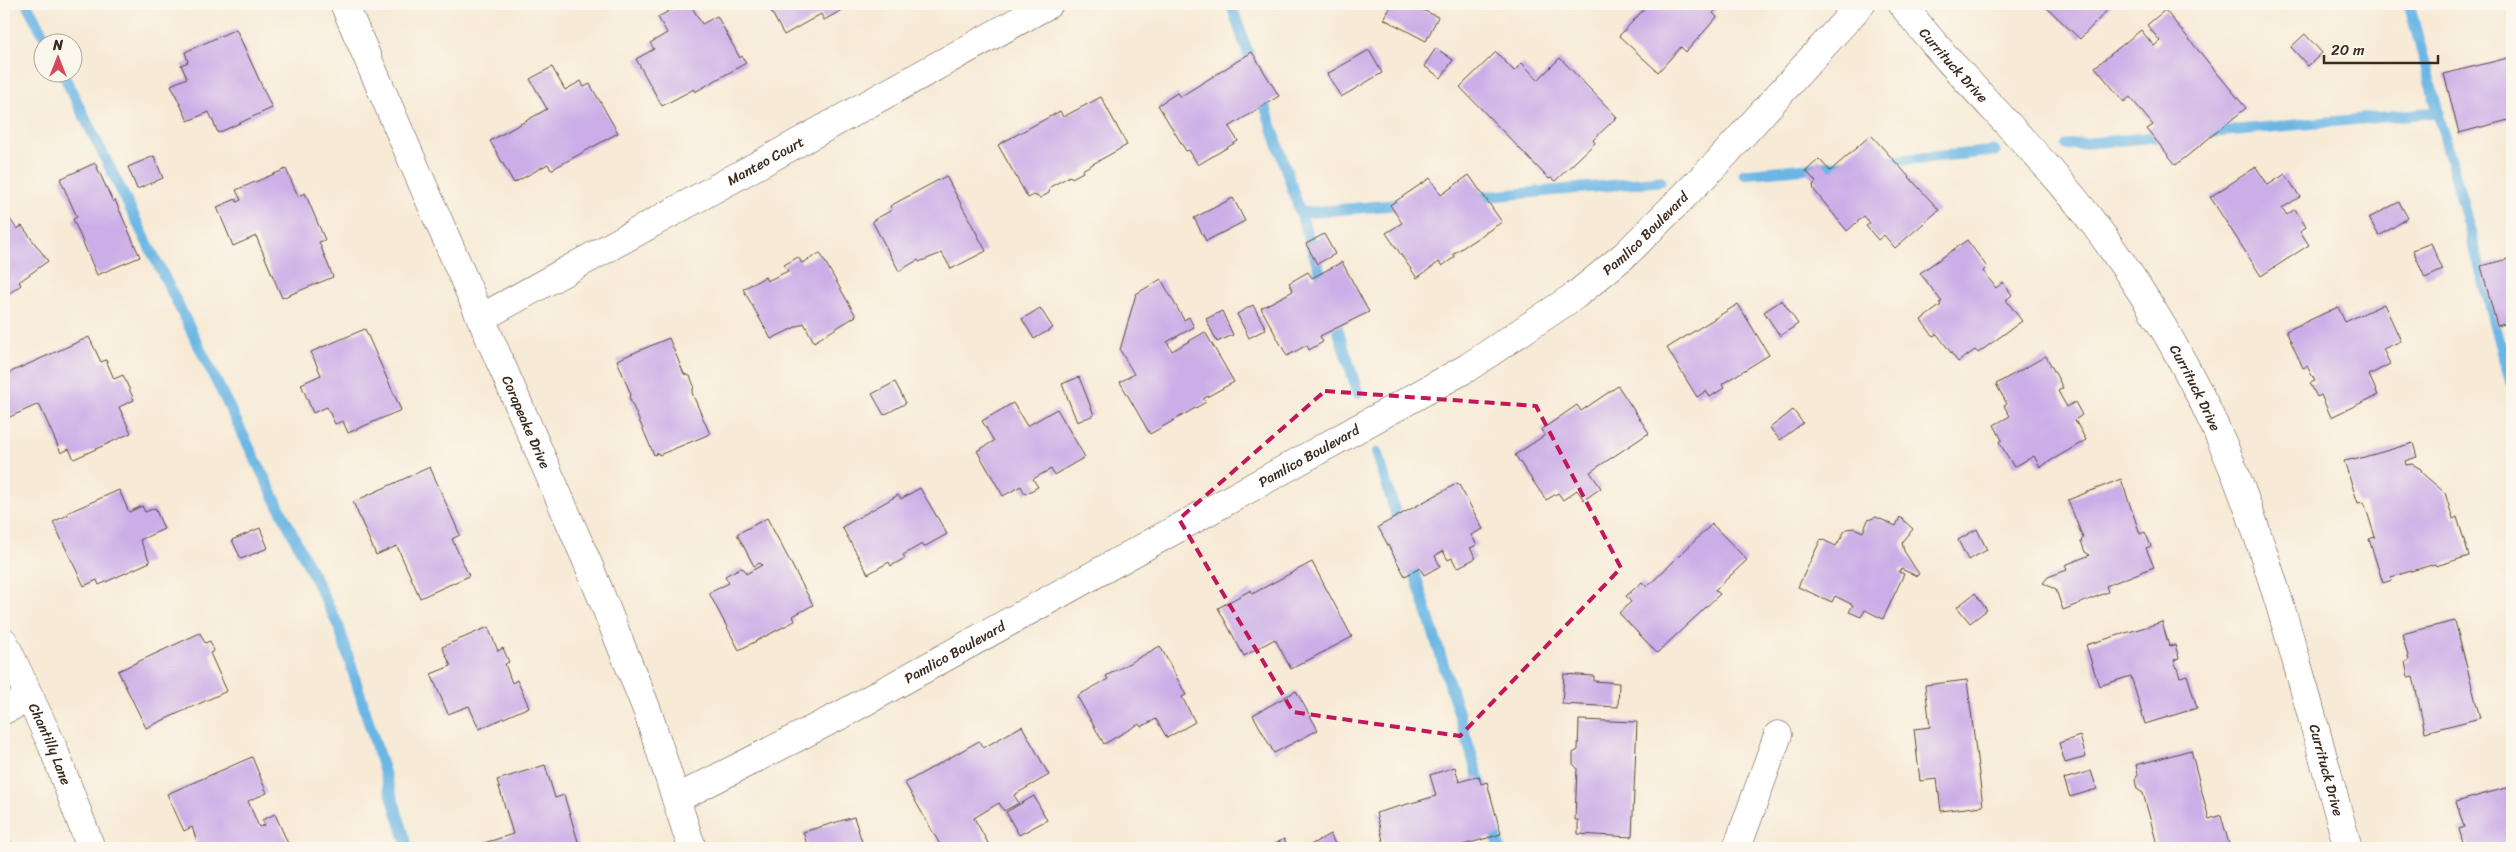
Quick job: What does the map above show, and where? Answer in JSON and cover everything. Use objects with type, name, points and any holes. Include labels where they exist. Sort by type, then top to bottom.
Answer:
[{"type":"street","name":"Corapeake Drive","points":[[344,4],[589,566],[647,710],[692,848]]},
{"type":"street","name":"Manteo Court","points":[[481,318],[1049,4]]},
{"type":"street","name":"Pamlico Boulevard","points":[[676,799],[850,711],[1450,378],[1576,295],[1626,254],[1718,161],[1861,4]]},
{"type":"street","name":"Currituck Drive","points":[[1902,4],[1922,30],[2042,160],[2098,229],[2163,328],[2218,433],[2250,514],[2278,599],[2348,848]]},
{"type":"street","name":"Chantilly Lane","points":[[4,642],[52,744],[91,848]]},
{"type":"street","points":[[4,710],[30,698]]},
{"type":"street","points":[[1737,848],[1778,735]]},
{"type":"highlighted area","points":[[1325,391],[1536,406],[1621,568],[1460,736],[1293,712],[1179,519]]},
{"type":"building","points":[[682,4],[690,4],[702,24],[717,16],[740,58],[742,56],[746,63],[695,92],[694,89],[662,106],[636,59],[654,49],[650,43],[667,33],[658,17]]},
{"type":"building","points":[[767,4],[853,4],[824,20],[821,14],[784,35]]},
{"type":"building","points":[[1392,4],[1410,4],[1438,17],[1426,41],[1384,19]]},
{"type":"building","points":[[1649,4],[1721,4],[1713,13],[1717,17],[1686,52],[1681,47],[1658,72],[1619,36]]},
{"type":"building","points":[[2043,4],[2113,4],[2080,39]]},
{"type":"building","points":[[2165,10],[2246,108],[2176,165],[2147,129],[2153,125],[2130,97],[2124,102],[2095,67],[2141,30],[2154,46],[2160,41],[2147,25]]},
{"type":"building","points":[[236,29],[272,108],[218,133],[209,112],[188,121],[171,85],[187,78],[181,65],[188,62],[185,52]]},
{"type":"building","points":[[2305,34],[2322,53],[2308,66],[2291,47]]},
{"type":"building","points":[[1436,48],[1453,60],[1441,78],[1424,66]]},
{"type":"building","points":[[1369,50],[1382,73],[1341,97],[1327,74]]},
{"type":"building","points":[[1252,52],[1279,96],[1229,127],[1238,141],[1198,165],[1189,150],[1186,151],[1158,105],[1177,93],[1180,97]]},
{"type":"building","points":[[1496,52],[1514,71],[1522,63],[1538,80],[1560,58],[1617,117],[1593,140],[1595,143],[1555,181],[1551,178],[1549,179],[1460,87]]},
{"type":"building","points":[[2512,57],[2512,119],[2459,133],[2444,74]]},
{"type":"building","points":[[552,67],[565,90],[581,81],[584,87],[590,84],[618,133],[551,170],[548,164],[514,183],[490,141],[547,109],[530,79]]},
{"type":"building","points":[[1101,97],[1127,145],[1082,170],[1083,172],[1072,178],[1070,176],[1050,187],[1049,193],[1040,198],[1034,195],[1028,198],[998,145],[1060,111],[1063,117]]},
{"type":"building","points":[[1871,135],[1939,210],[1895,248],[1884,235],[1878,240],[1866,226],[1870,223],[1864,216],[1847,231],[1814,190],[1813,185],[1816,182],[1806,171],[1819,159],[1830,171]]},
{"type":"building","points":[[154,156],[163,178],[137,189],[128,167]]},
{"type":"building","points":[[95,163],[113,202],[115,200],[140,257],[97,275],[73,219],[77,217],[60,179]]},
{"type":"building","points":[[2256,167],[2268,185],[2285,174],[2300,197],[2282,208],[2287,215],[2295,209],[2306,227],[2300,231],[2309,245],[2261,276],[2210,197]]},
{"type":"building","points":[[286,169],[298,196],[305,193],[325,240],[319,242],[333,277],[282,298],[256,236],[233,246],[217,207],[236,199],[237,202],[241,200],[236,190]]},
{"type":"building","points":[[1469,175],[1502,222],[1453,254],[1455,257],[1442,266],[1439,262],[1417,278],[1386,233],[1402,223],[1390,205],[1430,178],[1441,195]]},
{"type":"building","points":[[946,176],[986,251],[951,269],[942,253],[919,262],[918,260],[899,271],[872,221],[892,210],[890,206]]},
{"type":"building","points":[[1233,198],[1245,221],[1206,241],[1194,218]]},
{"type":"building","points":[[2399,202],[2408,218],[2379,236],[2369,218]]},
{"type":"building","points":[[4,211],[17,229],[22,226],[48,261],[19,282],[21,285],[4,297]]},
{"type":"building","points":[[1324,234],[1335,254],[1317,264],[1306,244]]},
{"type":"building","points":[[1967,240],[1987,267],[1983,271],[1996,288],[2003,282],[2012,295],[2006,300],[2022,321],[1978,353],[1975,350],[1958,362],[1937,334],[1933,336],[1921,320],[1941,305],[1939,303],[1942,302],[1920,273]]},
{"type":"building","points":[[2431,243],[2443,270],[2425,278],[2413,250]]},
{"type":"building","points":[[820,253],[856,316],[814,342],[804,323],[771,339],[743,289],[765,277],[767,281],[788,271],[784,265],[798,257],[802,263]]},
{"type":"building","points":[[2512,258],[2512,322],[2497,326],[2481,266]]},
{"type":"building","points":[[1342,262],[1369,312],[1320,336],[1323,342],[1309,350],[1307,345],[1287,356],[1261,308],[1293,291],[1289,283],[1308,272],[1312,278]]},
{"type":"building","points":[[1161,279],[1184,320],[1189,317],[1194,327],[1167,342],[1172,351],[1205,332],[1234,382],[1203,399],[1206,402],[1150,434],[1120,382],[1134,374],[1120,350],[1136,294]]},
{"type":"building","points":[[1782,300],[1798,324],[1780,336],[1764,312]]},
{"type":"building","points":[[1738,304],[1769,355],[1722,384],[1724,388],[1710,397],[1706,391],[1697,397],[1667,348]]},
{"type":"building","points":[[2384,304],[2401,341],[2383,349],[2390,364],[2369,375],[2378,395],[2331,417],[2321,395],[2317,397],[2310,383],[2315,381],[2307,366],[2303,368],[2286,331],[2338,307],[2345,322]]},
{"type":"building","points":[[1253,305],[1266,329],[1249,338],[1237,314]]},
{"type":"building","points":[[1040,308],[1053,328],[1034,339],[1022,319]]},
{"type":"building","points":[[1222,311],[1233,335],[1217,342],[1206,319]]},
{"type":"building","points":[[365,329],[401,410],[348,433],[343,421],[335,424],[327,407],[313,413],[301,384],[321,375],[311,352]]},
{"type":"building","points":[[89,337],[101,362],[106,360],[114,379],[123,375],[134,400],[119,407],[131,433],[74,459],[69,449],[61,453],[39,404],[5,419],[4,375]]},
{"type":"building","points":[[669,338],[684,374],[690,376],[694,386],[692,393],[710,434],[659,455],[658,453],[654,455],[629,397],[631,395],[617,360]]},
{"type":"building","points":[[2046,356],[2063,388],[2058,391],[2067,407],[2075,402],[2082,415],[2075,420],[2086,440],[2040,467],[2034,456],[2014,467],[1999,442],[2002,440],[1994,425],[2010,416],[2004,406],[2007,404],[1996,384]]},
{"type":"building","points":[[1079,377],[1094,415],[1077,422],[1062,384]]},
{"type":"building","points":[[895,382],[906,403],[884,415],[872,394]]},
{"type":"building","points":[[1618,386],[1649,433],[1590,472],[1601,488],[1584,500],[1577,490],[1563,500],[1558,493],[1546,500],[1515,455],[1545,435],[1541,430],[1577,405],[1581,411]]},
{"type":"building","points":[[1013,403],[1027,426],[1057,409],[1085,457],[1054,475],[1051,469],[1033,479],[1038,487],[1025,494],[1021,486],[1003,496],[977,451],[994,441],[982,421]]},
{"type":"building","points":[[1793,410],[1803,423],[1780,440],[1770,428]]},
{"type":"building","points":[[2413,443],[2417,457],[2405,461],[2406,465],[2412,464],[2421,469],[2422,473],[2445,493],[2453,519],[2457,517],[2469,556],[2391,577],[2392,580],[2383,583],[2369,539],[2375,537],[2364,502],[2358,503],[2344,461],[2354,460]]},
{"type":"building","points":[[430,467],[460,535],[452,539],[469,576],[420,598],[397,546],[376,555],[353,502]]},
{"type":"building","points":[[2121,479],[2140,534],[2145,532],[2151,546],[2146,548],[2154,567],[2106,586],[2108,592],[2063,610],[2056,590],[2043,583],[2048,577],[2067,570],[2065,565],[2090,555],[2085,552],[2081,541],[2083,538],[2068,500]]},
{"type":"building","points":[[1458,483],[1483,529],[1471,535],[1477,545],[1470,548],[1476,558],[1457,568],[1452,558],[1448,560],[1443,551],[1435,556],[1440,566],[1424,575],[1420,568],[1405,576],[1378,527]]},
{"type":"building","points":[[920,488],[947,534],[924,547],[922,544],[903,555],[905,558],[891,566],[889,562],[868,574],[842,527],[898,495],[901,499]]},
{"type":"building","points":[[119,490],[129,512],[142,506],[145,512],[155,508],[164,529],[140,540],[150,562],[99,585],[97,580],[84,586],[53,522],[68,515],[67,513]]},
{"type":"building","points":[[1876,517],[1896,526],[1900,517],[1913,529],[1902,543],[1904,551],[1919,574],[1917,576],[1901,569],[1899,572],[1904,574],[1883,619],[1865,610],[1861,617],[1849,612],[1853,605],[1835,596],[1832,602],[1798,587],[1821,539],[1836,546],[1846,529],[1854,528],[1863,532],[1868,520]]},
{"type":"building","points":[[767,518],[813,605],[793,616],[795,621],[739,650],[709,593],[729,583],[725,576],[740,568],[744,569],[746,574],[762,565],[760,563],[754,566],[737,534]]},
{"type":"building","points":[[1712,524],[1747,560],[1715,590],[1720,594],[1657,653],[1619,613],[1631,602],[1626,596],[1642,582],[1647,587]]},
{"type":"building","points":[[260,528],[268,548],[241,559],[232,540]]},
{"type":"building","points":[[1977,529],[1987,550],[1968,560],[1958,540]]},
{"type":"building","points":[[1312,562],[1352,637],[1291,669],[1275,639],[1244,656],[1218,608],[1251,590],[1252,594]]},
{"type":"building","points":[[1975,593],[1987,610],[1970,623],[1957,607]]},
{"type":"building","points":[[2455,621],[2480,718],[2425,732],[2413,676],[2408,677],[2405,662],[2409,660],[2402,634]]},
{"type":"building","points":[[2162,622],[2169,646],[2175,645],[2179,658],[2174,660],[2180,677],[2187,675],[2197,708],[2145,724],[2131,676],[2099,686],[2086,645]]},
{"type":"building","points":[[488,627],[498,651],[503,648],[509,662],[505,664],[512,683],[517,680],[529,707],[479,729],[469,706],[448,714],[431,674],[451,666],[442,647]]},
{"type":"building","points":[[200,633],[205,643],[210,641],[214,651],[210,653],[227,691],[146,728],[118,671]]},
{"type":"building","points":[[1160,646],[1186,695],[1182,697],[1195,722],[1167,738],[1156,719],[1141,727],[1139,724],[1104,744],[1077,696],[1108,679],[1106,676]]},
{"type":"building","points":[[1564,674],[1594,676],[1594,681],[1619,683],[1618,707],[1562,704]]},
{"type":"building","points":[[1967,680],[1983,806],[1941,811],[1937,779],[1920,781],[1914,729],[1930,727],[1925,685]]},
{"type":"building","points":[[1296,691],[1318,730],[1274,753],[1253,715]]},
{"type":"building","points":[[1579,720],[1637,722],[1632,837],[1578,834],[1578,820],[1575,820],[1577,768],[1573,764],[1573,753],[1578,750]]},
{"type":"building","points":[[1022,726],[1049,775],[1014,795],[1019,803],[1004,811],[999,803],[974,818],[988,843],[980,848],[942,848],[905,783],[979,741],[983,748]]},
{"type":"building","points":[[2080,736],[2086,757],[2065,763],[2059,743]]},
{"type":"building","points":[[2191,750],[2209,819],[2221,815],[2230,848],[2158,848],[2143,793],[2137,789],[2135,780],[2138,774],[2136,765]]},
{"type":"building","points":[[252,757],[267,793],[248,801],[259,827],[265,825],[262,820],[275,814],[290,848],[199,848],[192,827],[184,831],[167,794]]},
{"type":"building","points":[[545,765],[555,798],[564,795],[580,848],[482,848],[481,844],[513,834],[497,780]]},
{"type":"building","points":[[1455,767],[1459,782],[1479,776],[1481,784],[1487,782],[1501,834],[1453,848],[1385,848],[1376,813],[1436,796],[1430,775]]},
{"type":"building","points":[[2091,771],[2097,789],[2070,797],[2064,779]]},
{"type":"building","points":[[2509,787],[2512,800],[2512,848],[2469,848],[2467,842],[2463,843],[2459,829],[2464,827],[2456,802]]},
{"type":"building","points":[[1034,796],[1047,820],[1019,835],[1006,812]]},
{"type":"building","points":[[854,817],[864,848],[808,848],[803,832]]},
{"type":"building","points":[[4,821],[8,831],[6,832],[13,848],[4,848]]},
{"type":"building","points":[[1330,834],[1337,848],[1305,848]]},
{"type":"building","points":[[1284,839],[1288,848],[1268,848]]},
{"type":"waterway","points":[[27,4],[42,32]]},
{"type":"waterway","points":[[1231,4],[1253,68]]},
{"type":"waterway","points":[[2409,4],[2512,387]]},
{"type":"waterway","points":[[67,82],[339,627],[408,848]]},
{"type":"waterway","points":[[1260,91],[1325,287]]},
{"type":"waterway","points":[[2204,133],[2439,112]]},
{"type":"waterway","points":[[2067,145],[2168,136]]},
{"type":"waterway","points":[[1879,162],[1995,151]]},
{"type":"waterway","points":[[1744,174],[1851,164]]},
{"type":"waterway","points":[[1470,198],[1660,181]]},
{"type":"waterway","points":[[1302,213],[1404,204]]},
{"type":"waterway","points":[[1333,314],[1358,393]]},
{"type":"waterway","points":[[1377,453],[1401,531]]},
{"type":"waterway","points":[[1410,558],[1483,791]]},
{"type":"waterway","points":[[1492,823],[1500,848]]}]
